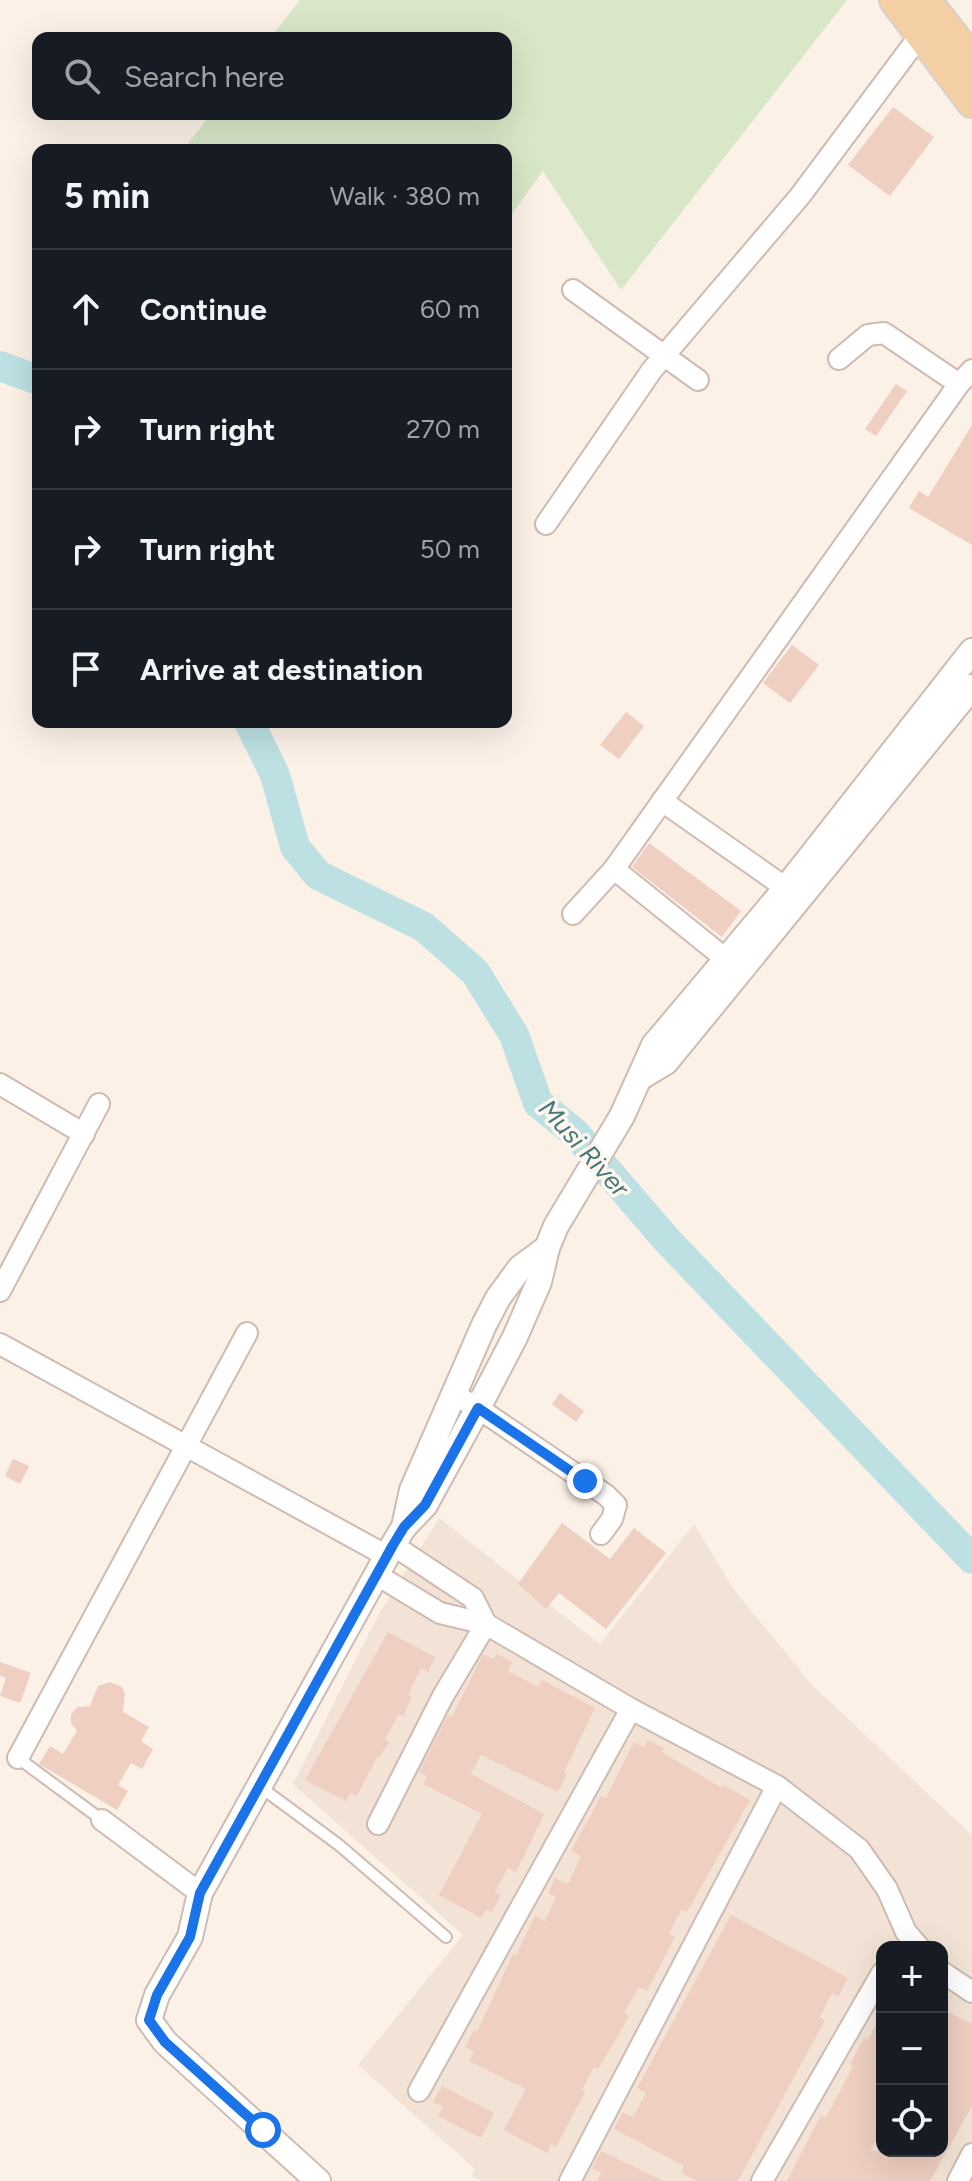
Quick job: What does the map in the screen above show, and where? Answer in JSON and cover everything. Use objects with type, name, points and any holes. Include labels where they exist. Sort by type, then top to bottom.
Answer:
[{"type":"main road","points":[[895,0],[972,102]]},
{"type":"main road","points":[[925,0],[972,60]]},
{"type":"street","points":[[546,524],[652,370],[800,196],[921,34]]},
{"type":"street","points":[[573,290],[698,380]]},
{"type":"street","points":[[573,914],[614,869],[965,377],[884,333],[868,335],[839,359]]},
{"type":"street","points":[[897,765],[970,660]]},
{"type":"street","points":[[641,1077],[666,1062],[854,817],[897,765],[972,687]]},
{"type":"street","points":[[662,801],[786,888]]},
{"type":"street","points":[[390,1551],[412,1490],[498,1298],[520,1268],[551,1237],[622,1116],[654,1045],[786,888],[854,817]]},
{"type":"street","points":[[614,869],[727,960]]},
{"type":"street","points":[[0,1084],[84,1134]]},
{"type":"street","points":[[0,1291],[99,1104]]},
{"type":"street","points":[[318,2181],[165,2042],[149,2020],[157,1995],[190,1937],[200,1893],[390,1551],[425,1505],[478,1408],[539,1282],[551,1237]]},
{"type":"street","points":[[18,1758],[247,1333]]},
{"type":"street","points":[[0,1344],[473,1598],[486,1624]]},
{"type":"street","points":[[453,1394],[606,1495],[616,1505],[612,1519],[601,1534]]},
{"type":"street","points":[[390,1551],[440,1613],[486,1624],[631,1709],[777,1786],[859,1849],[887,1889],[908,1941]]},
{"type":"street","points":[[378,1824],[443,1696],[486,1624]]},
{"type":"street","points":[[419,2091],[631,1709]]},
{"type":"street","points":[[570,2181],[777,1786]]},
{"type":"street","points":[[102,1820],[200,1893]]},
{"type":"street","points":[[948,1976],[972,1992]]},
{"type":"street","points":[[762,2181],[876,1983]]},
{"type":"street","points":[[958,2181],[972,2154]]},
{"type":"lane","points":[[18,1758],[102,1820]]},
{"type":"lane","points":[[259,1786],[339,1845],[446,1937]]},
{"type":"shaded area","points":[[439,1518],[600,1644],[694,1524],[734,1590],[813,1686],[972,1835],[972,2181],[481,2181],[472,2176],[475,2169],[358,2065],[463,1935],[293,1784],[379,1614]]},
{"type":"green space","points":[[300,0],[847,0],[621,290],[543,171],[512,214],[512,144],[188,144],[206,120],[512,120],[512,32],[275,32]]},
{"type":"building","points":[[893,107],[934,137],[890,196],[848,165]]},
{"type":"building","points":[[896,384],[907,391],[876,436],[865,429]]},
{"type":"building","points":[[972,425],[972,545],[909,508],[919,491],[928,497]]},
{"type":"building","points":[[792,645],[819,665],[790,703],[763,683]]},
{"type":"building","points":[[626,712],[644,726],[619,759],[600,745]]},
{"type":"building","points":[[649,843],[741,911],[722,937],[632,867]]},
{"type":"building","points":[[560,1393],[584,1411],[576,1422],[552,1404]]},
{"type":"building","points":[[13,1459],[29,1466],[20,1484],[5,1476]]},
{"type":"building","points":[[562,1523],[610,1559],[634,1528],[666,1553],[606,1629],[559,1593],[546,1609],[518,1584]]},
{"type":"building","points":[[388,1632],[435,1657],[428,1672],[421,1668],[408,1695],[412,1697],[403,1716],[399,1714],[385,1739],[389,1742],[377,1757],[357,1796],[350,1793],[346,1801],[305,1780]]},
{"type":"building","points":[[483,1654],[494,1659],[497,1654],[512,1662],[508,1671],[538,1687],[542,1680],[595,1708],[564,1772],[567,1774],[558,1792],[481,1755],[471,1774],[544,1814],[516,1872],[508,1868],[495,1892],[501,1895],[492,1912],[486,1909],[481,1918],[439,1895],[482,1814],[423,1784],[427,1776],[419,1772],[448,1715],[452,1717]]},
{"type":"building","points":[[0,1662],[31,1673],[20,1703],[0,1696],[6,1678],[0,1676]]},
{"type":"building","points":[[110,1682],[122,1687],[125,1693],[123,1712],[149,1727],[141,1741],[153,1749],[142,1769],[131,1763],[118,1785],[128,1791],[117,1810],[39,1764],[50,1746],[63,1754],[77,1731],[71,1723],[71,1714],[78,1707],[90,1706],[98,1686]]},
{"type":"building","points":[[648,1740],[664,1748],[662,1752],[722,1788],[724,1785],[750,1800],[687,1912],[682,1909],[669,1934],[675,1937],[647,1991],[639,1987],[624,2013],[629,2016],[598,2069],[594,2067],[582,2090],[585,2092],[556,2147],[551,2144],[547,2153],[504,2130],[526,2089],[469,2061],[474,2052],[465,2047],[474,2030],[477,2032],[513,1954],[516,1955],[535,1916],[545,1921],[556,1897],[548,1893],[555,1878],[568,1884],[581,1856],[571,1851],[601,1796],[606,1798],[634,1742],[644,1747]]},
{"type":"building","points":[[731,1915],[848,1978],[838,1997],[832,1993],[820,2017],[825,2020],[738,2181],[697,2181],[681,2173],[684,2166],[614,2129],[623,2112],[633,2117],[646,2093],[637,2088]]},
{"type":"building","points":[[948,2012],[972,2024],[972,2106],[948,2149]]},
{"type":"building","points":[[876,2024],[876,2140],[870,2151],[876,2151],[876,2157],[943,2157],[930,2181],[787,2181],[821,2115],[826,2118],[864,2038],[868,2040]]},
{"type":"building","points":[[442,2086],[494,2113],[481,2138],[438,2116],[443,2107],[433,2102]]},
{"type":"building","points":[[601,2151],[664,2181],[597,2181],[601,2173],[592,2169]]},
{"type":"waterway","name":"Musi River","points":[[0,366],[32,378]]},
{"type":"waterway","name":"Musi River","points":[[252,728],[275,775],[295,847],[318,875],[424,927],[475,972],[514,1035],[538,1103],[575,1133],[666,1239],[972,1559]]},
{"type":"route","points":[[263,2130],[165,2042],[149,2020],[157,1995],[190,1937],[200,1893],[393,1545],[404,1527],[425,1505],[478,1408],[585,1481]]}]
